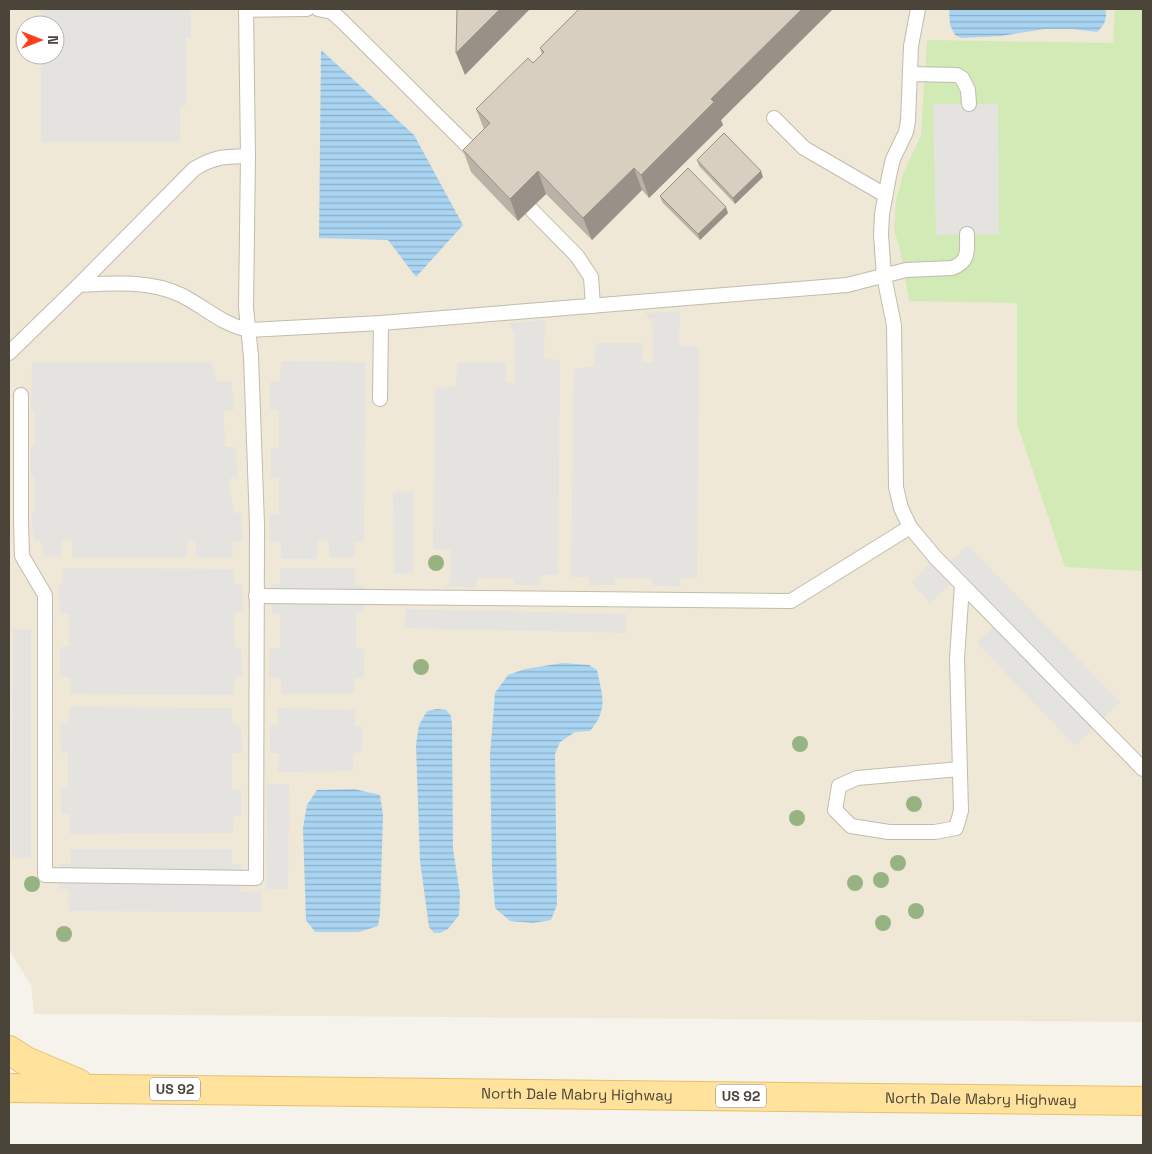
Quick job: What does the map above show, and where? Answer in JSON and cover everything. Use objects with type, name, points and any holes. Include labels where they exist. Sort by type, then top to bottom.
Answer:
[{"type":"main road","points":[[9,1050],[26,1061],[91,1089]]},
{"type":"main road","name":"North Dale Mabry Highway","points":[[9,1088],[1143,1101]]},
{"type":"lane","points":[[21,395],[20,522],[22,556],[45,595],[45,875],[256,878],[257,525],[251,356],[246,308],[248,156],[246,9],[307,9]]},
{"type":"lane","points":[[318,9],[332,12],[342,21],[491,169]]},
{"type":"lane","points":[[918,9],[912,46],[907,127],[893,159],[885,195],[881,235],[884,276],[894,325],[896,487],[901,508],[910,527],[962,586],[1143,769]]},
{"type":"lane","points":[[910,74],[957,75],[962,78],[968,90],[969,104]]},
{"type":"lane","points":[[774,118],[804,148],[885,195]]},
{"type":"lane","points":[[9,353],[194,169],[209,160],[248,156]]},
{"type":"lane","points":[[512,190],[577,256],[591,277],[593,306]]},
{"type":"lane","points":[[79,285],[122,284],[162,288],[179,294],[228,324],[248,330],[381,323],[847,285],[906,270],[959,266],[967,256],[968,234]]},
{"type":"lane","points":[[380,399],[381,323]]},
{"type":"lane","points":[[256,596],[791,601],[910,527]]},
{"type":"lane","points":[[960,769],[857,778],[839,786],[835,810],[851,826],[889,832],[935,832],[956,828],[961,811],[960,769],[957,658],[962,586]]},
{"type":"shaded area","points":[[9,9],[1143,9],[1143,1022],[34,1014],[31,985],[9,950]]},
{"type":"shaded area","points":[[41,9],[191,9],[191,38],[186,38],[186,105],[180,106],[180,142],[41,142],[41,65],[65,65],[65,15],[41,15]]},
{"type":"shaded area","points":[[933,104],[998,104],[999,234],[936,235]]},
{"type":"shaded area","points":[[680,311],[679,346],[699,347],[697,578],[680,578],[679,586],[652,586],[652,578],[615,578],[615,585],[589,585],[589,577],[571,577],[574,369],[594,366],[596,343],[643,343],[642,362],[653,362],[653,323],[645,313]]},
{"type":"shaded area","points":[[545,320],[544,359],[560,360],[558,575],[541,575],[540,585],[514,585],[514,578],[477,578],[477,587],[445,587],[450,581],[451,549],[433,549],[435,388],[456,387],[457,363],[506,362],[506,381],[515,383],[515,335],[508,323]]},
{"type":"shaded area","points":[[281,361],[365,362],[364,542],[354,542],[355,558],[329,557],[329,541],[318,540],[317,559],[281,559],[281,542],[270,542],[269,515],[279,514],[279,478],[271,477],[271,448],[279,448],[279,410],[270,410],[270,382],[280,381]]},
{"type":"shaded area","points":[[32,362],[212,362],[216,381],[231,381],[234,410],[225,411],[225,447],[235,447],[238,476],[229,479],[233,512],[241,514],[243,542],[232,541],[233,557],[196,557],[196,542],[187,541],[187,557],[72,557],[72,539],[62,540],[61,557],[43,556],[43,544],[39,541],[34,541],[31,514],[34,511],[34,477],[31,475],[31,447],[35,444],[35,412],[31,410]]},
{"type":"shaded area","points":[[413,491],[413,573],[394,573],[393,492]]},
{"type":"shaded area","points":[[968,545],[1120,702],[1075,746],[977,643],[997,622],[955,580],[930,603],[912,583],[935,557],[944,567]]},
{"type":"shaded area","points":[[62,568],[234,569],[234,584],[242,584],[243,611],[234,613],[234,647],[241,648],[242,675],[234,679],[234,695],[71,694],[70,677],[60,677],[60,648],[69,645],[69,614],[60,613],[59,585],[63,582]]},
{"type":"shaded area","points":[[280,568],[355,568],[355,585],[364,586],[364,612],[356,612],[356,648],[364,649],[364,678],[354,678],[354,693],[281,694],[281,677],[269,677],[270,648],[280,648],[280,614],[272,614],[271,585],[280,584]]},
{"type":"shaded area","points":[[406,609],[626,614],[626,633],[405,628]]},
{"type":"shaded area","points":[[13,629],[31,629],[31,858],[12,858]]},
{"type":"shaded area","points":[[70,707],[231,708],[233,724],[241,725],[242,753],[232,754],[232,790],[241,790],[241,816],[233,817],[233,833],[70,834],[70,814],[61,814],[61,789],[68,788],[68,753],[61,753],[60,723],[69,723]]},
{"type":"shaded area","points":[[278,708],[355,710],[355,726],[362,727],[362,751],[353,754],[353,771],[278,772],[279,753],[270,753],[270,725],[278,725]]},
{"type":"shaded area","points":[[267,784],[289,784],[288,889],[266,889]]},
{"type":"shaded area","points":[[71,849],[232,849],[232,864],[241,864],[241,892],[261,891],[261,912],[69,911],[68,889],[59,889],[59,864],[71,864]]},
{"type":"green space","points":[[1115,9],[1143,9],[1143,571],[1065,567],[1017,423],[1017,303],[909,301],[901,254],[894,229],[896,200],[903,174],[921,135],[927,40],[1113,43]]},
{"type":"water","points":[[949,9],[1105,9],[1106,19],[1097,32],[1072,29],[1045,29],[1001,36],[961,38],[955,35],[950,25]]},
{"type":"water","points":[[321,50],[414,135],[463,225],[416,277],[388,240],[319,238]]},
{"type":"water","points":[[563,663],[589,665],[597,670],[602,695],[602,708],[596,723],[590,731],[575,732],[560,742],[555,754],[557,905],[551,920],[533,923],[510,921],[495,908],[492,868],[490,755],[495,693],[508,675],[525,669]]},
{"type":"water","points":[[446,710],[451,716],[453,849],[460,894],[459,915],[448,929],[440,933],[434,933],[429,927],[420,861],[416,745],[419,725],[427,711]]},
{"type":"water","points":[[354,789],[380,795],[383,815],[378,926],[359,932],[315,932],[306,920],[303,828],[307,805],[317,790]]},
{"type":"building","points":[[457,9],[500,9],[456,53]]},
{"type":"building","points":[[579,9],[802,9],[711,99],[714,102],[641,175],[634,168],[583,218],[538,171],[510,199],[463,150],[490,123],[476,109],[528,58],[533,63],[544,52],[540,48]]},
{"type":"building","points":[[724,133],[761,171],[733,198],[697,160]]},
{"type":"building","points":[[688,168],[726,207],[698,234],[660,196]]}]
